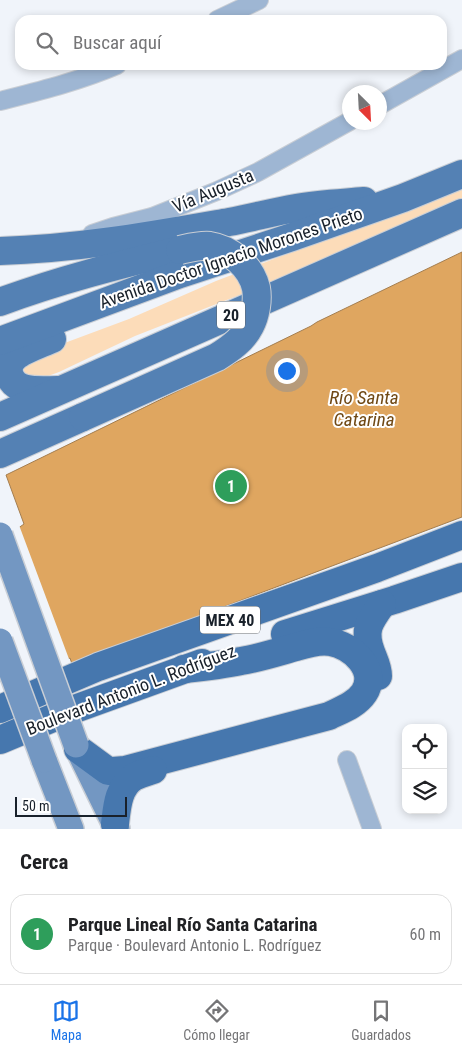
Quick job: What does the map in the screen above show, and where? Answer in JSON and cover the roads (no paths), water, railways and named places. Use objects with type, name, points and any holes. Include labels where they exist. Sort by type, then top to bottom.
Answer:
[{"type":"highway","name":"Boulevard Antonio L. Rodríguez","points":[[0,709],[98,667],[377,568],[462,535]]},
{"type":"highway","name":"Boulevard Antonio L. Rodríguez","points":[[0,740],[72,710],[252,645],[462,577]]},
{"type":"highway","points":[[116,827],[119,796],[122,789],[134,778],[172,764],[336,724],[363,711],[374,696],[378,680],[376,663],[367,639],[368,626],[382,604]]},
{"type":"highway","points":[[77,747],[108,770],[125,770],[329,716],[354,703],[363,694],[368,678],[365,666],[355,654],[346,647],[329,642],[312,643],[241,661],[184,669]]},
{"type":"main road","name":"Avenida Doctor Ignacio Morones Prieto","points":[[0,341],[180,262],[292,237],[402,198],[462,174]]},
{"type":"main road","points":[[0,252],[131,238],[230,222],[296,208],[402,198]]},
{"type":"main road","name":"20","points":[[0,417],[462,213]]},
{"type":"main road","points":[[0,454],[217,357],[231,348],[251,325],[256,305],[256,288],[249,272],[241,261],[229,252],[210,246],[200,246],[128,304],[22,353],[10,362],[9,373],[13,382],[17,385],[28,389],[59,390]]},
{"type":"main road","points":[[0,269],[167,247],[180,262]]},
{"type":"main road","points":[[0,302],[89,273],[180,262]]},
{"type":"main road","points":[[0,535],[77,747],[116,827]]},
{"type":"main road","points":[[0,642],[71,829]]},
{"type":"street","points":[[228,15],[259,0]]},
{"type":"street","points":[[447,67],[462,59]]},
{"type":"street","points":[[0,101],[106,70]]},
{"type":"street","points":[[387,101],[442,70]]},
{"type":"street","name":"Vía Augusta","points":[[70,246],[81,239],[113,227],[152,217],[217,191],[258,172],[342,125]]},
{"type":"street","points":[[347,760],[372,829]]},
{"type":"water","name":"Río Santa Catarina","points":[[462,252],[462,517],[72,664],[70,658],[0,691],[0,541],[24,524],[6,475]]},
{"type":"place","name":"Parque Lineal Río Santa Catarina","points":[[231,486]]}]
